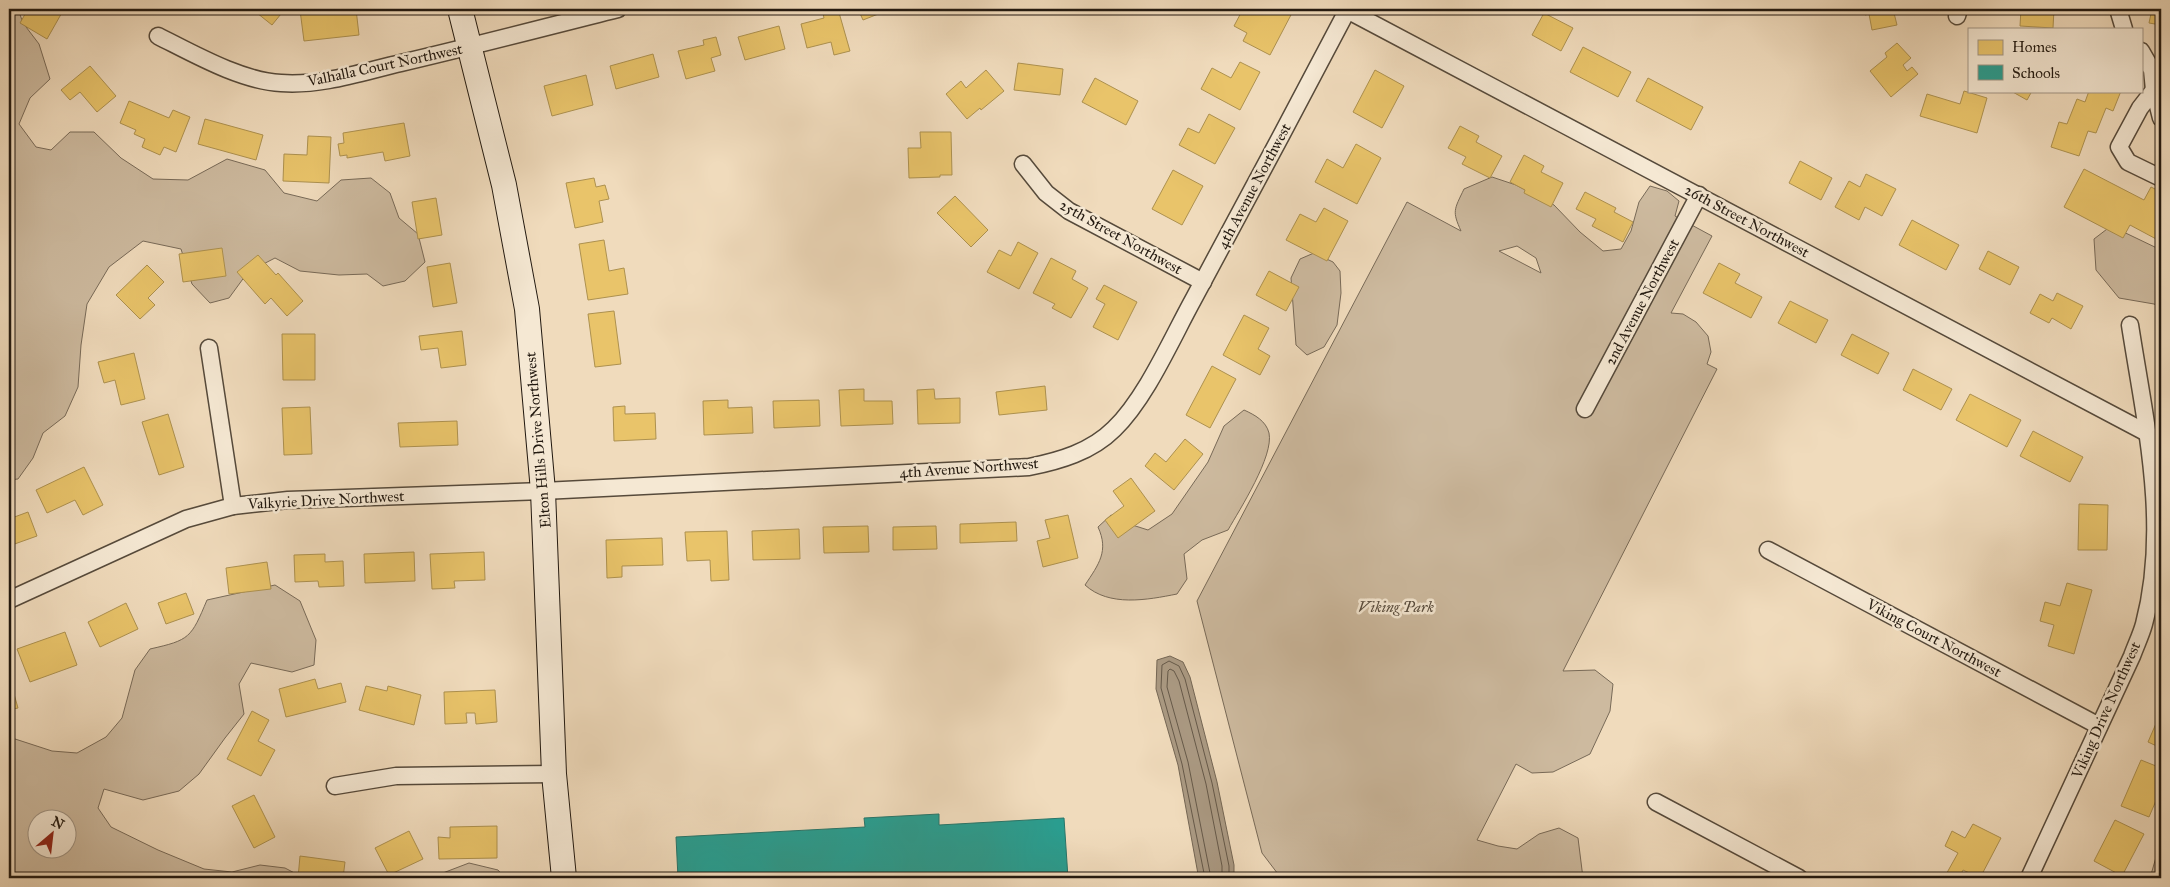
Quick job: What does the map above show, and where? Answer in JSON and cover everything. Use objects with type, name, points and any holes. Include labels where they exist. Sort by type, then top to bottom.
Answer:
[{"type":"main road","name":"Elton Hills Drive Northwest","points":[[460,9],[504,185],[526,309],[544,491],[554,774],[564,878]]},
{"type":"street","name":"Valhalla Court Northwest","points":[[158,36],[207,61],[244,75],[280,83],[314,84],[471,47],[618,9]]},
{"type":"street","points":[[2118,9],[2124,28]]},
{"type":"street","name":"26th Street Northwest","points":[[1347,10],[2147,433]]},
{"type":"street","name":"4th Avenue Northwest","points":[[544,491],[1028,467],[1062,460],[1089,447],[1114,430],[1134,405],[1203,282],[1347,10]]},
{"type":"street","points":[[2142,53],[2152,70],[2154,90],[2161,118]]},
{"type":"street","points":[[2154,90],[2140,108],[2119,147],[2128,162],[2161,178]]},
{"type":"street","name":"25th Street Northwest","points":[[1024,164],[1046,193],[1069,212],[1203,282]]},
{"type":"street","name":"2nd Avenue Northwest","points":[[1585,409],[1699,196]]},
{"type":"street","name":"Viking Drive Northwest","points":[[2029,878],[2132,656],[2144,625],[2150,596],[2155,544],[2154,489],[2130,325]]},
{"type":"street","points":[[208,348],[233,506]]},
{"type":"street","name":"Valkyrie Drive Northwest","points":[[9,600],[179,522],[233,506],[288,500],[544,491]]},
{"type":"street","name":"Viking Court Northwest","points":[[1768,550],[2099,726]]},
{"type":"street","points":[[335,786],[396,776],[554,774]]},
{"type":"street","points":[[1656,802],[1799,878]]},
{"type":"green space","points":[[9,9],[18,9],[23,23],[39,44],[50,79],[30,98],[19,124],[36,147],[51,150],[70,132],[94,132],[121,158],[153,179],[188,180],[227,159],[265,170],[284,193],[317,201],[341,180],[371,178],[390,193],[399,218],[418,234],[425,262],[405,281],[383,286],[367,274],[339,275],[300,271],[275,258],[248,272],[229,298],[210,303],[192,284],[181,249],[143,241],[109,267],[87,304],[81,345],[78,387],[65,416],[43,433],[33,458],[18,479],[9,480]]},
{"type":"green space","name":"Viking Park","points":[[1492,177],[1516,185],[1554,205],[1580,232],[1603,251],[1621,249],[1631,231],[1639,202],[1650,186],[1667,191],[1679,201],[1675,216],[1712,236],[1671,313],[1683,314],[1696,322],[1708,336],[1711,352],[1707,364],[1717,369],[1563,671],[1595,670],[1613,684],[1610,711],[1590,754],[1553,772],[1532,773],[1516,764],[1477,840],[1517,849],[1539,834],[1559,828],[1578,838],[1583,878],[1281,878],[1262,853],[1197,601],[1407,202],[1461,231],[1456,219],[1455,210],[1464,189]],"holes":[[[1517,246],[1536,258],[1541,273],[1499,251]]]},
{"type":"green space","points":[[2111,226],[2161,250],[2161,307],[2119,298],[2096,270],[2094,239]]},
{"type":"green space","points":[[1314,253],[1333,262],[1340,271],[1341,293],[1337,325],[1324,347],[1307,355],[1296,345],[1291,278],[1300,259]]},
{"type":"green space","points":[[1244,410],[1260,419],[1268,429],[1269,443],[1266,455],[1248,496],[1228,530],[1202,540],[1184,554],[1187,579],[1177,594],[1141,600],[1117,599],[1105,597],[1085,585],[1101,557],[1103,543],[1098,527],[1111,515],[1126,523],[1148,530],[1172,514],[1208,462],[1224,426]]},
{"type":"green space","points":[[275,585],[300,601],[316,640],[314,665],[292,672],[251,663],[239,684],[244,714],[199,774],[179,791],[143,800],[104,789],[98,808],[111,827],[158,850],[204,869],[232,872],[260,865],[285,868],[304,878],[9,878],[9,737],[52,751],[77,753],[106,737],[122,718],[135,670],[150,649],[181,640],[188,635],[197,622],[207,600]]},
{"type":"green space","points":[[2161,840],[2161,878],[2150,878]]},
{"type":"green space","points":[[469,863],[498,870],[505,878],[421,878],[435,876]]},
{"type":"water","points":[[1170,656],[1183,662],[1190,677],[1217,782],[1234,865],[1234,878],[1201,878],[1198,874],[1178,765],[1156,689],[1157,660]]},
{"type":"building: Homes","points":[[28,9],[64,9],[47,39],[20,23]]},
{"type":"building: Homes","points":[[252,9],[285,9],[272,25]]},
{"type":"building: Homes","points":[[356,9],[359,35],[304,41],[300,10]]},
{"type":"building: Homes","points":[[822,9],[838,9],[850,51],[834,55],[831,42],[807,48],[801,24],[824,18]]},
{"type":"building: Homes","points":[[858,9],[891,9],[863,20]]},
{"type":"building: Homes","points":[[1243,9],[1249,9],[1258,13],[1261,9],[1285,9],[1292,13],[1270,55],[1243,41],[1247,33],[1234,26]]},
{"type":"building: Homes","points":[[1864,9],[1893,9],[1897,25],[1872,30],[1869,14],[1865,15]]},
{"type":"building: Homes","points":[[2021,9],[2054,9],[2053,28],[2020,26]]},
{"type":"building: Homes","points":[[2152,9],[2161,9],[2161,25],[2149,23]]},
{"type":"building: Homes","points":[[1544,13],[1573,28],[1561,51],[1532,35]]},
{"type":"building: Homes","points":[[779,26],[785,49],[745,60],[738,37]]},
{"type":"building: Homes","points":[[716,37],[721,55],[711,58],[715,71],[686,79],[678,51],[704,45],[703,40]]},
{"type":"building: Homes","points":[[1897,43],[1911,58],[1903,65],[1907,71],[1912,67],[1918,74],[1891,97],[1870,71],[1887,57],[1885,53]]},
{"type":"building: Homes","points":[[1583,47],[1631,72],[1618,97],[1570,72]]},
{"type":"building: Homes","points":[[653,54],[659,77],[616,89],[610,66]]},
{"type":"building: Homes","points":[[1240,62],[1260,72],[1240,110],[1201,89],[1212,68],[1231,78]]},
{"type":"building: Homes","points":[[1018,63],[1063,69],[1060,95],[1014,90]]},
{"type":"building: Homes","points":[[90,66],[116,96],[97,112],[80,92],[70,100],[61,90]]},
{"type":"building: Homes","points":[[986,70],[1004,91],[967,119],[946,94],[961,81],[966,88]]},
{"type":"building: Homes","points":[[1375,70],[1404,86],[1382,128],[1353,112]]},
{"type":"building: Homes","points":[[586,75],[593,105],[552,116],[544,86]]},
{"type":"building: Homes","points":[[1095,78],[1138,101],[1126,125],[1082,102]]},
{"type":"building: Homes","points":[[1648,78],[1703,107],[1691,130],[1636,101]]},
{"type":"building: Homes","points":[[1964,91],[1987,98],[1977,133],[1920,116],[1927,94],[1960,104]]},
{"type":"building: Homes","points":[[2013,92],[2031,92],[2027,100]]},
{"type":"building: Homes","points":[[2089,92],[2121,92],[2113,111],[2106,108],[2096,133],[2088,131],[2079,156],[2051,147],[2059,122],[2067,124],[2077,99],[2085,102]]},
{"type":"building: Homes","points":[[129,101],[169,118],[173,110],[190,117],[176,152],[164,147],[160,155],[142,147],[145,139],[134,134],[136,130],[120,123]]},
{"type":"building: Homes","points":[[1209,114],[1235,128],[1215,164],[1179,145],[1188,128],[1199,133]]},
{"type":"building: Homes","points":[[205,119],[263,135],[256,160],[198,144]]},
{"type":"building: Homes","points":[[404,123],[410,156],[385,161],[383,152],[347,158],[347,155],[340,156],[338,144],[344,143],[343,133]]},
{"type":"building: Homes","points":[[1460,126],[1479,136],[1476,142],[1502,156],[1490,178],[1462,164],[1466,157],[1448,148]]},
{"type":"building: Homes","points":[[920,132],[951,132],[952,175],[909,178],[908,148],[921,148]]},
{"type":"building: Homes","points":[[308,136],[331,137],[329,183],[283,181],[284,154],[307,155]]},
{"type":"building: Homes","points":[[1356,144],[1381,158],[1357,204],[1315,182],[1327,159],[1343,168]]},
{"type":"building: Homes","points":[[1524,155],[1544,166],[1541,172],[1563,183],[1551,207],[1524,193],[1525,190],[1510,182]]},
{"type":"building: Homes","points":[[1800,161],[1832,178],[1821,200],[1789,183]]},
{"type":"building: Homes","points":[[2084,169],[2144,200],[2151,187],[2161,192],[2161,234],[2158,240],[2130,225],[2123,238],[2064,207]]},
{"type":"building: Homes","points":[[1173,170],[1203,186],[1182,225],[1152,209]]},
{"type":"building: Homes","points":[[1866,174],[1896,189],[1882,216],[1865,207],[1859,220],[1835,207],[1849,181],[1860,187]]},
{"type":"building: Homes","points":[[594,178],[596,187],[605,185],[609,199],[599,201],[603,222],[575,228],[566,183]]},
{"type":"building: Homes","points":[[1585,192],[1616,208],[1614,212],[1633,222],[1623,242],[1592,226],[1596,219],[1576,209]]},
{"type":"building: Homes","points":[[955,196],[988,230],[971,247],[937,213]]},
{"type":"building: Homes","points":[[436,198],[442,235],[418,239],[412,202]]},
{"type":"building: Homes","points":[[1324,208],[1348,221],[1327,261],[1286,240],[1300,214],[1316,222]]},
{"type":"building: Homes","points":[[1912,220],[1959,245],[1946,270],[1899,245]]},
{"type":"building: Homes","points":[[604,240],[609,271],[624,268],[628,294],[588,300],[579,244]]},
{"type":"building: Homes","points":[[1018,242],[1038,253],[1019,289],[987,272],[999,250],[1011,256]]},
{"type":"building: Homes","points":[[222,248],[226,276],[183,282],[179,254]]},
{"type":"building: Homes","points":[[1988,251],[2019,267],[2010,285],[1979,269]]},
{"type":"building: Homes","points":[[258,255],[276,275],[278,273],[303,301],[287,316],[271,298],[265,304],[237,272]]},
{"type":"building: Homes","points":[[1051,258],[1076,271],[1072,279],[1088,288],[1071,318],[1052,308],[1055,304],[1033,293]]},
{"type":"building: Homes","points":[[450,263],[457,303],[433,307],[427,267]]},
{"type":"building: Homes","points":[[1719,263],[1740,274],[1735,283],[1762,297],[1751,318],[1703,293]]},
{"type":"building: Homes","points":[[147,265],[164,282],[148,298],[155,305],[140,319],[116,295]]},
{"type":"building: Homes","points":[[1269,271],[1299,287],[1286,311],[1256,295]]},
{"type":"building: Homes","points":[[1104,285],[1137,302],[1118,340],[1093,327],[1105,304],[1096,299]]},
{"type":"building: Homes","points":[[2057,293],[2083,306],[2071,329],[2052,318],[2049,323],[2030,313],[2040,294],[2053,301]]},
{"type":"building: Homes","points":[[1790,301],[1828,320],[1816,343],[1778,323]]},
{"type":"building: Homes","points":[[614,311],[621,364],[595,367],[588,314]]},
{"type":"building: Homes","points":[[1244,315],[1269,328],[1258,349],[1270,356],[1260,375],[1223,355]]},
{"type":"building: Homes","points":[[462,331],[466,365],[441,368],[438,348],[421,350],[419,336]]},
{"type":"building: Homes","points":[[282,334],[315,334],[315,380],[283,380]]},
{"type":"building: Homes","points":[[1852,334],[1889,353],[1878,374],[1841,355]]},
{"type":"building: Homes","points":[[134,353],[145,399],[121,405],[115,380],[104,383],[98,362]]},
{"type":"building: Homes","points":[[1212,366],[1236,379],[1210,428],[1186,415]]},
{"type":"building: Homes","points":[[1913,369],[1952,389],[1941,410],[1903,390]]},
{"type":"building: Homes","points":[[1045,386],[1047,410],[999,415],[996,392]]},
{"type":"building: Homes","points":[[864,389],[864,401],[892,401],[893,424],[841,426],[839,390]]},
{"type":"building: Homes","points":[[934,389],[935,399],[960,398],[960,423],[918,424],[917,390]]},
{"type":"building: Homes","points":[[1970,394],[2021,420],[2007,447],[1956,420]]},
{"type":"building: Homes","points":[[728,400],[728,408],[752,407],[753,433],[704,435],[703,401]]},
{"type":"building: Homes","points":[[819,400],[820,426],[774,428],[773,401]]},
{"type":"building: Homes","points":[[625,406],[625,414],[655,413],[656,439],[614,441],[613,407]]},
{"type":"building: Homes","points":[[310,407],[312,454],[284,455],[282,408]]},
{"type":"building: Homes","points":[[168,414],[184,467],[159,475],[142,422]]},
{"type":"building: Homes","points":[[457,421],[458,445],[400,447],[398,423]]},
{"type":"building: Homes","points":[[2033,431],[2083,457],[2070,482],[2020,456]]},
{"type":"building: Homes","points":[[1185,439],[1203,454],[1174,490],[1145,466],[1155,453],[1166,462]]},
{"type":"building: Homes","points":[[84,467],[103,505],[83,515],[75,500],[47,513],[36,490]]},
{"type":"building: Homes","points":[[1131,478],[1155,511],[1118,538],[1105,520],[1124,506],[1113,491]]},
{"type":"building: Homes","points":[[2079,504],[2108,505],[2107,550],[2078,550]]},
{"type":"building: Homes","points":[[28,512],[37,536],[9,546],[9,519]]},
{"type":"building: Homes","points":[[1068,515],[1078,558],[1043,567],[1037,541],[1050,538],[1045,520]]},
{"type":"building: Homes","points":[[1016,522],[1017,541],[960,543],[960,524]]},
{"type":"building: Homes","points":[[868,526],[869,552],[824,553],[823,527]]},
{"type":"building: Homes","points":[[936,526],[937,549],[893,550],[893,527]]},
{"type":"building: Homes","points":[[799,529],[800,559],[753,560],[752,531]]},
{"type":"building: Homes","points":[[727,531],[729,580],[711,581],[710,560],[687,561],[685,532]]},
{"type":"building: Homes","points":[[662,538],[663,565],[622,566],[622,577],[607,578],[606,540]]},
{"type":"building: Homes","points":[[414,552],[415,581],[365,583],[364,554]]},
{"type":"building: Homes","points":[[484,552],[485,580],[454,581],[455,588],[432,589],[430,554]]},
{"type":"building: Homes","points":[[325,554],[325,562],[343,561],[344,586],[319,587],[318,581],[295,582],[294,555]]},
{"type":"building: Homes","points":[[267,562],[271,589],[229,594],[226,568]]},
{"type":"building: Homes","points":[[2067,583],[2092,590],[2074,654],[2048,646],[2054,625],[2040,621],[2045,602],[2060,606]]},
{"type":"building: Homes","points":[[186,593],[194,614],[166,624],[158,603]]},
{"type":"building: Homes","points":[[126,603],[138,629],[100,647],[88,622]]},
{"type":"building: Homes","points":[[65,632],[77,665],[30,682],[17,649]]},
{"type":"building: Homes","points":[[315,679],[318,689],[341,683],[346,702],[286,717],[279,689]]},
{"type":"building: Homes","points":[[366,686],[387,691],[388,686],[421,695],[414,725],[359,710]]},
{"type":"building: Homes","points":[[495,690],[497,722],[476,724],[475,713],[466,713],[467,723],[445,724],[444,692]]},
{"type":"building: Homes","points":[[14,694],[18,708],[9,710],[9,695]]},
{"type":"building: Homes","points":[[252,711],[269,720],[258,741],[275,750],[261,776],[227,759]]},
{"type":"building: Homes","points":[[2161,712],[2161,748],[2148,742]]},
{"type":"building: Homes","points":[[2141,760],[2161,768],[2161,789],[2149,817],[2121,806]]},
{"type":"building: Homes","points":[[254,795],[275,837],[254,848],[232,806]]},
{"type":"building: Homes","points":[[2115,820],[2144,834],[2122,876],[2094,861]]},
{"type":"building: Homes","points":[[1973,824],[2001,838],[1980,878],[1963,870],[1959,878],[1944,878],[1958,853],[1945,846],[1952,831],[1965,838]]},
{"type":"building: Homes","points":[[497,826],[497,858],[439,859],[438,837],[450,838],[450,827]]},
{"type":"building: Homes","points":[[409,831],[423,859],[389,875],[375,848]]},
{"type":"building: Homes","points":[[300,856],[345,862],[343,878],[298,878]]},
{"type":"building: Schools","points":[[939,814],[939,825],[1064,818],[1068,878],[678,878],[676,837],[865,827],[864,818]]}]
